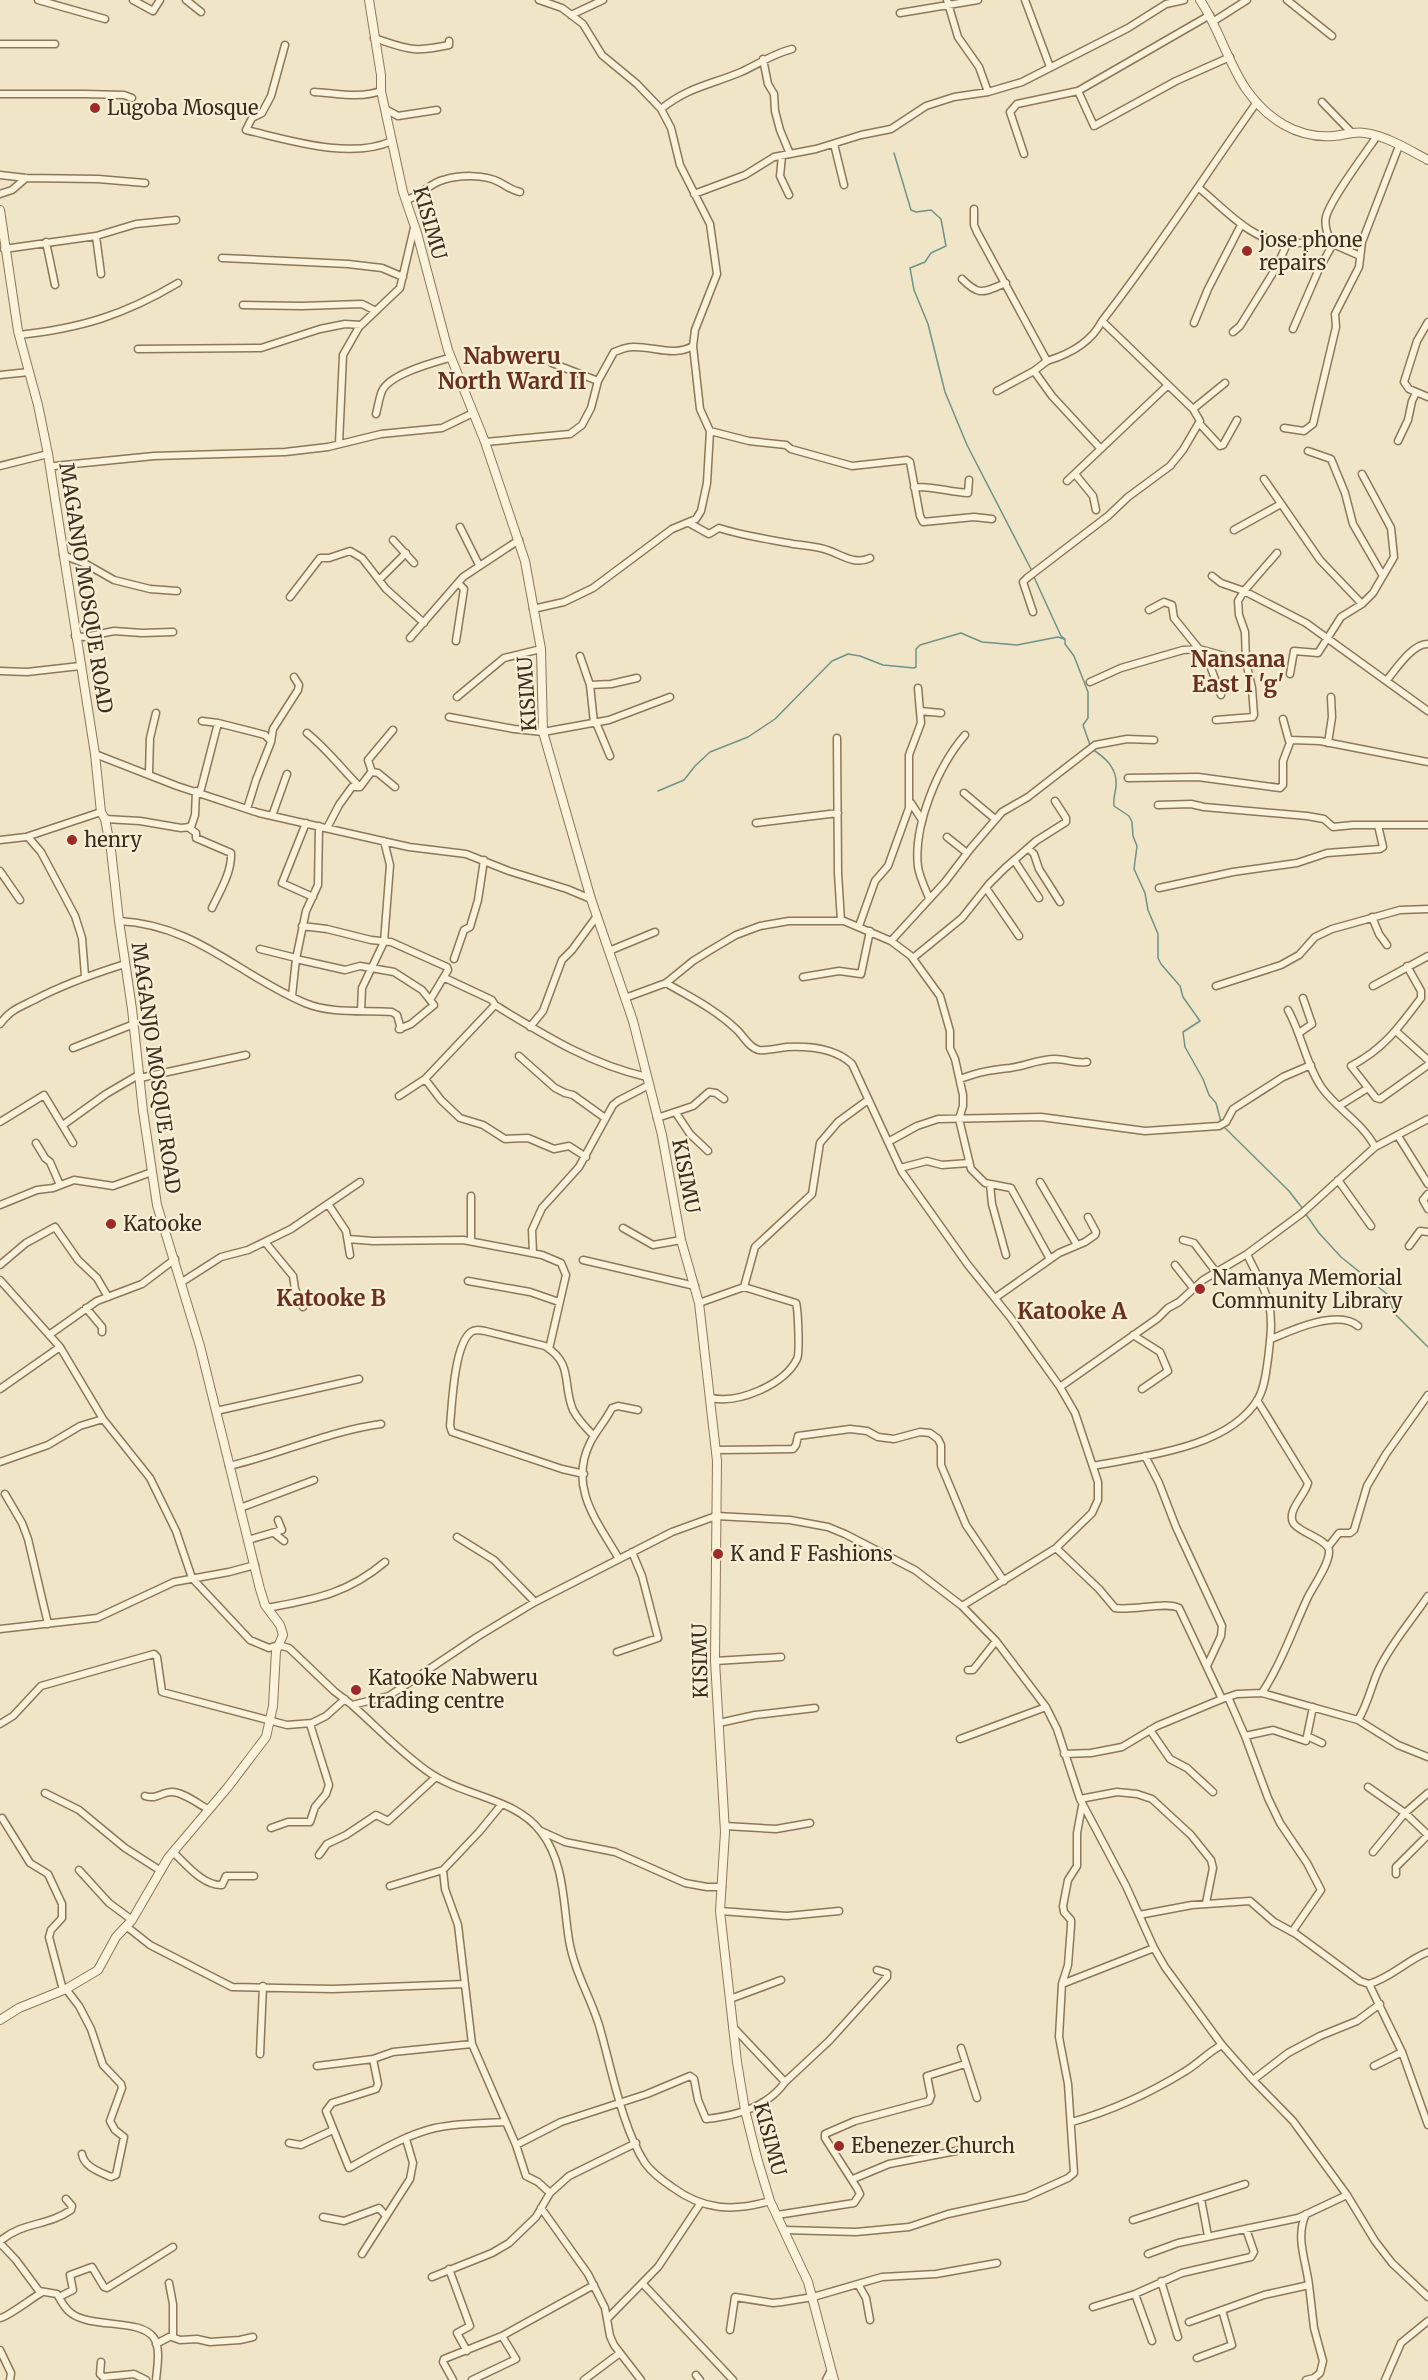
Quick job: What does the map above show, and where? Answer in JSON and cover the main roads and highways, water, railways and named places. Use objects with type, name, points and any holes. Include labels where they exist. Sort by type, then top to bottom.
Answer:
[{"type":"waterway","points":[[894,153],[911,210],[916,212],[931,210],[941,219],[946,246],[931,253],[925,262],[910,268],[914,290],[928,324],[945,392],[967,445],[1033,573]]},
{"type":"waterway","points":[[1034,577],[1061,636],[1065,639],[1065,644],[1074,656],[1088,692],[1088,718],[1083,725],[1090,745]]},
{"type":"waterway","points":[[658,791],[684,780],[710,752],[748,737],[775,719],[832,661],[848,654],[883,665],[914,668],[916,667],[916,649],[920,645],[961,633],[982,642],[1017,645],[1058,637],[1064,639]]},
{"type":"waterway","points":[[1092,749],[1102,756],[1113,769],[1116,781],[1114,806],[1129,816],[1132,822],[1133,836],[1137,846],[1134,869],[1145,893],[1148,910],[1158,934],[1158,958],[1180,986],[1183,997],[1200,1021],[1183,1032],[1185,1047],[1209,1095],[1216,1103],[1221,1122]]},
{"type":"waterway","points":[[1223,1126],[1289,1191],[1303,1209]]},
{"type":"waterway","points":[[1305,1213],[1319,1233],[1341,1257],[1387,1294],[1395,1314],[1428,1347]]},
{"type":"place","name":"Lugoba Mosque","points":[[95,108]]},
{"type":"place","name":"jose phone repairs","points":[[1247,251]]},
{"type":"place","name":"henry","points":[[72,840]]},
{"type":"place","name":"Katooke","points":[[111,1224]]},
{"type":"place","name":"Namanya Memorial Community Library","points":[[1200,1289]]},
{"type":"place","name":"K and F Fashions","points":[[718,1554]]},
{"type":"place","name":"Katooke Nabweru trading centre","points":[[356,1690]]},
{"type":"place","name":"Ebenezer Church","points":[[839,2146]]},
{"type":"district","name":"Nabweru North Ward II","points":[[512,368]]},
{"type":"district","name":"Nansana East I 'g'","points":[[1238,672]]},
{"type":"district","name":"Katooke B","points":[[331,1298]]},
{"type":"district","name":"Katooke A","points":[[1072,1311]]}]
